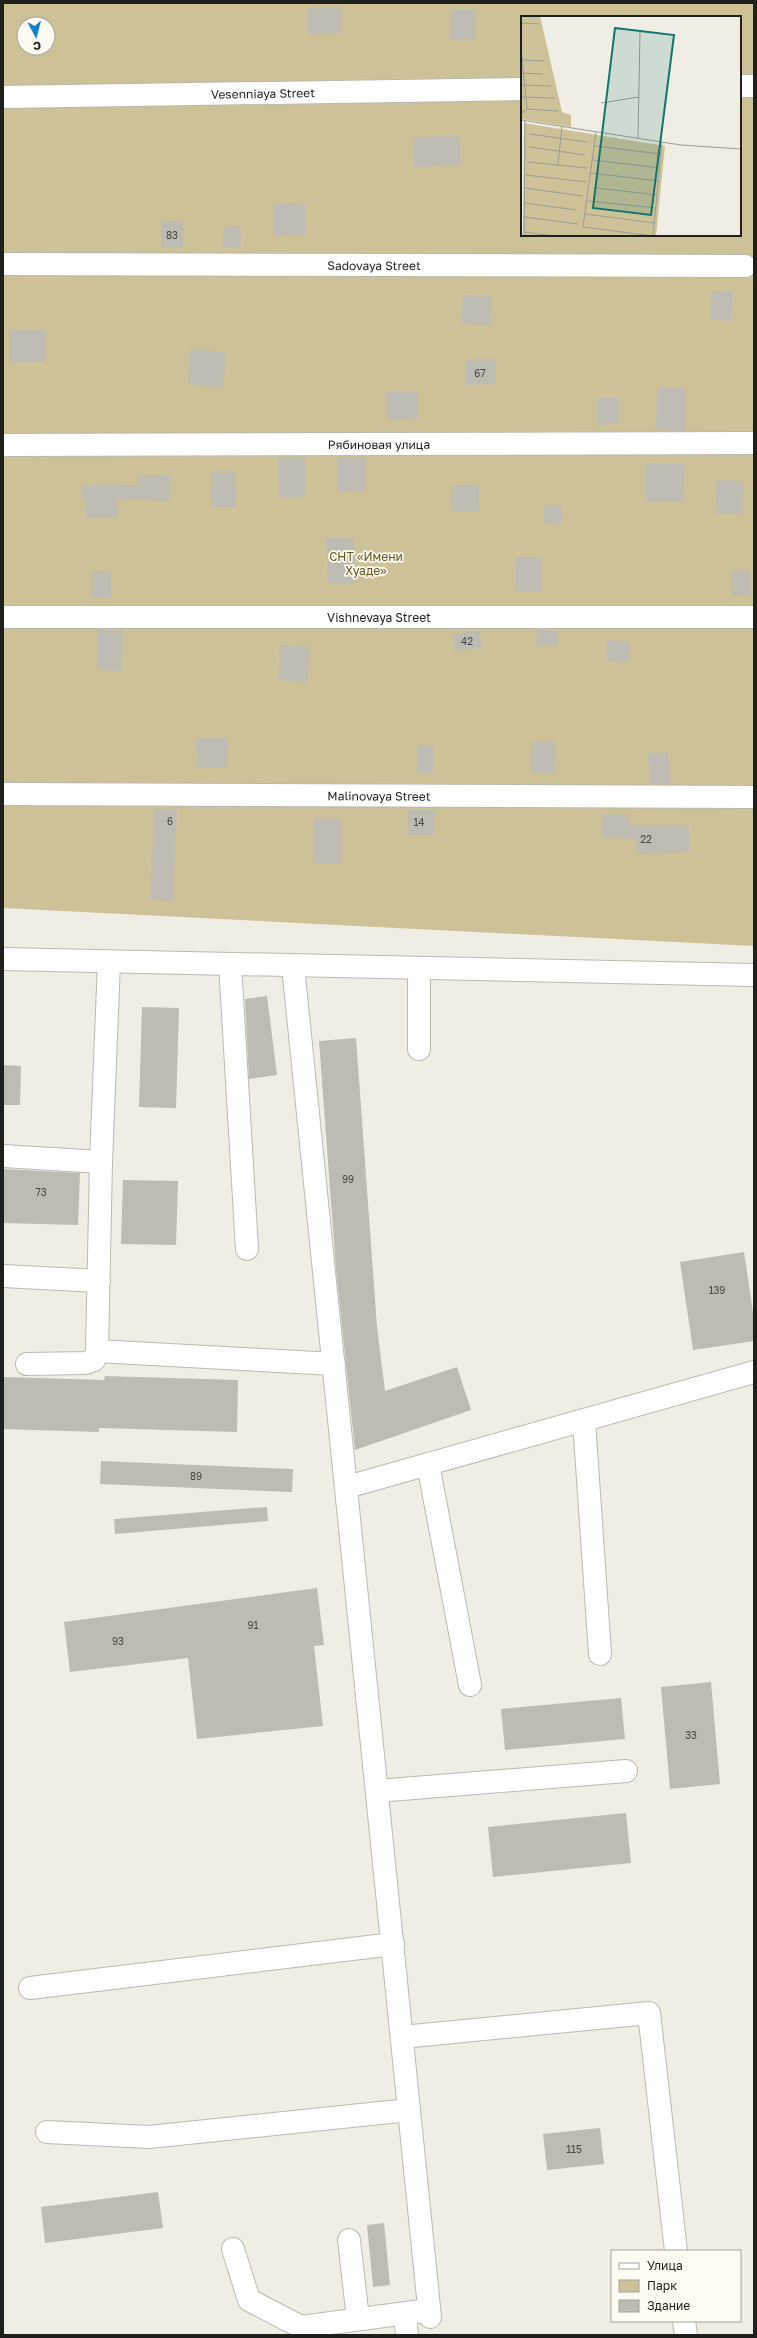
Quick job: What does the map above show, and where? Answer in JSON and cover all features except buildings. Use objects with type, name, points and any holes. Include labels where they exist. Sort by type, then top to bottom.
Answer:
[{"type":"street","points":[[741,86],[754,86]]},
{"type":"street","name":"Vesenniaya Street","points":[[3,97],[521,89]]},
{"type":"street","name":"Sadovaya Street","points":[[3,264],[745,266]]},
{"type":"street","name":"Рябиновая улица","points":[[3,445],[754,443]]},
{"type":"street","name":"Vishnevaya Street","points":[[3,617],[754,617]]},
{"type":"street","name":"Malinovaya Street","points":[[3,794],[754,797]]},
{"type":"street","points":[[3,959],[754,975]]},
{"type":"street","points":[[27,1364],[85,1363],[94,1360],[98,1351],[101,1162],[109,962]]},
{"type":"street","points":[[230,964],[248,1249]]},
{"type":"street","points":[[233,2249],[249,2300],[302,2331],[358,2319],[405,2314],[430,2314],[293,966]]},
{"type":"street","points":[[419,968],[419,1050]]},
{"type":"street","points":[[3,1156],[101,1162]]},
{"type":"street","points":[[3,1276],[99,1281]]},
{"type":"street","points":[[98,1351],[334,1364]]},
{"type":"street","points":[[347,1487],[754,1372]]},
{"type":"street","points":[[584,1421],[600,1654]]},
{"type":"street","points":[[428,1464],[470,1685]]},
{"type":"street","points":[[377,1791],[626,1771]]},
{"type":"street","points":[[30,1988],[393,1944]]},
{"type":"street","points":[[402,2037],[649,2013],[676,2250]]},
{"type":"street","points":[[47,2132],[149,2137],[409,2110]]},
{"type":"street","points":[[349,2240],[358,2319]]},
{"type":"street","points":[[405,2314],[407,2335]]},
{"type":"street","points":[[684,2322],[686,2335]]},
{"type":"green space","name":"СНТ «Имени Хуаде»","points":[[3,3],[754,3],[754,946],[3,908]]}]
